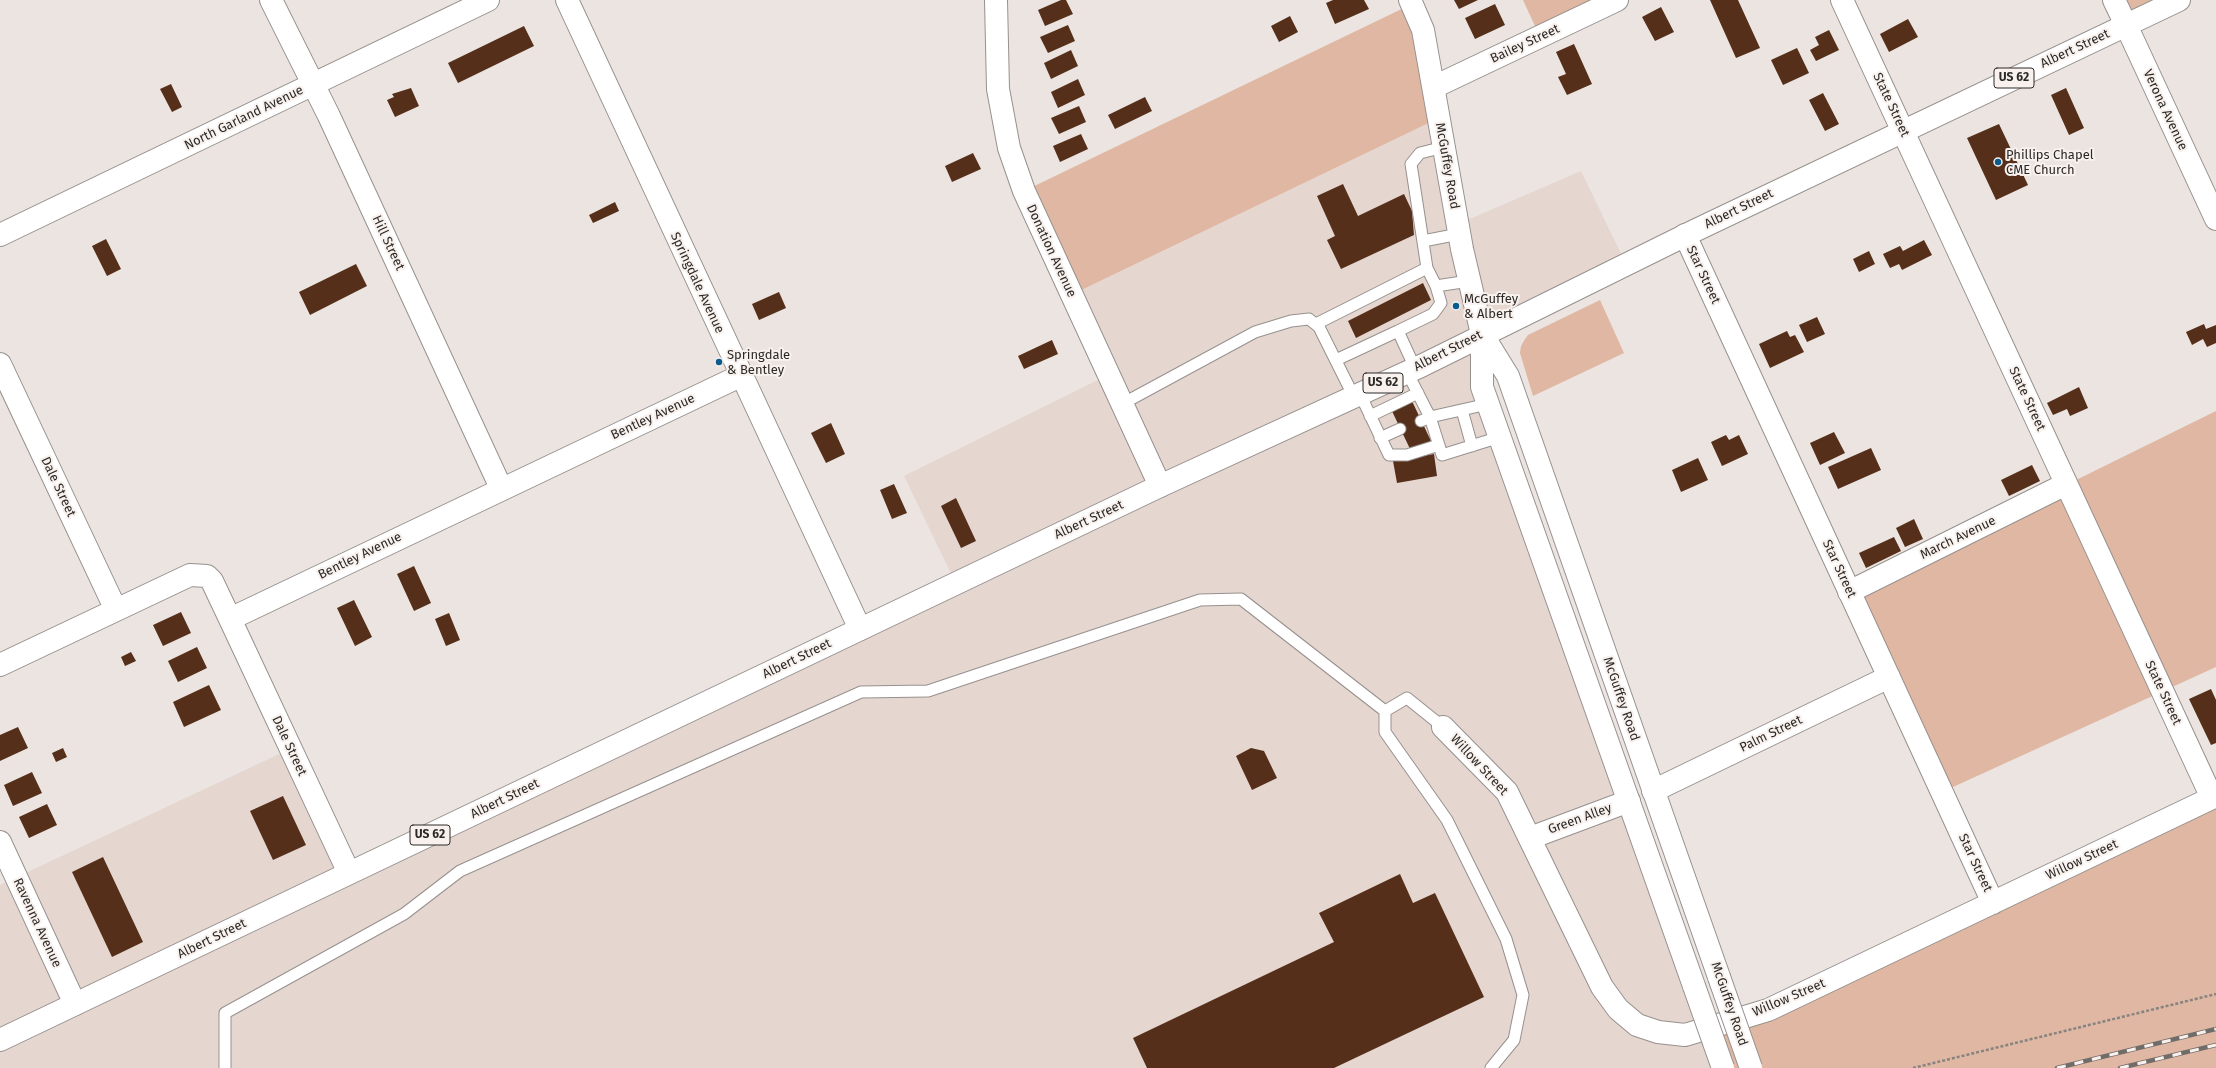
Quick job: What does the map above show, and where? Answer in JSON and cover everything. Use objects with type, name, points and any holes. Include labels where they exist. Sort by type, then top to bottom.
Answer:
[{"type":"street","name":"Hill Street","points":[[271,0],[313,84],[501,488]]},
{"type":"street","name":"North Garland Avenue","points":[[0,235],[488,0]]},
{"type":"street","name":"Springdale Avenue","points":[[567,0],[740,376],[860,629]]},
{"type":"street","name":"Donation Avenue","points":[[996,0],[998,89],[1009,148],[1024,191],[1160,486]]},
{"type":"street","name":"McGuffey Road","points":[[1410,0],[1423,30],[1469,281],[1482,334],[1482,387],[1723,1068]]},
{"type":"street","name":"Bailey Street","points":[[1434,87],[1617,0]]},
{"type":"street","name":"State Street","points":[[1842,0],[2066,484],[2214,798]]},
{"type":"street","name":"Verona Avenue","points":[[2114,0],[2216,219]]},
{"type":"street","name":"Albert Street","points":[[0,1040],[1160,486],[1411,370],[1685,235],[2179,0]]},
{"type":"street","name":"Star Street","points":[[1685,235],[1993,903]]},
{"type":"street","name":"McGuffey Road","points":[[1482,334],[1508,376],[1751,1068]]},
{"type":"street","name":"Dale Street","points":[[0,364],[116,610]]},
{"type":"street","name":"Bentley Avenue","points":[[230,619],[501,488],[740,376]]},
{"type":"street","name":"March Avenue","points":[[1850,592],[2066,484]]},
{"type":"street","points":[[0,665],[195,574],[207,576],[212,581],[230,619]]},
{"type":"street","name":"Dale Street","points":[[230,619],[349,873]]},
{"type":"street","name":"Palm Street","points":[[1653,792],[1889,677]]},
{"type":"street","name":"Willow Street","points":[[1443,727],[1507,792],[1602,987],[1618,1009],[1632,1021],[1658,1032],[1685,1035],[1768,1010],[2214,798]]},
{"type":"street","name":"Green Alley","points":[[1530,838],[1629,801]]},
{"type":"street","name":"Ravenna Avenue","points":[[0,842],[75,1004]]},
{"type":"lane","points":[[1336,360],[1432,314],[1441,303],[1436,286],[1427,268],[1411,164],[1420,153],[1444,147]]},
{"type":"lane","points":[[1423,241],[1460,234]]},
{"type":"lane","points":[[1316,324],[1427,268]]},
{"type":"lane","points":[[1436,286],[1469,281]]},
{"type":"lane","points":[[1122,404],[1255,332],[1291,321],[1309,319],[1319,327],[1356,395],[1370,416],[1389,455],[1407,455],[1439,445]]},
{"type":"lane","points":[[1398,331],[1425,419],[1439,445],[1442,455],[1500,437]]},
{"type":"lane","points":[[1370,416],[1418,393]]},
{"type":"lane","points":[[1425,419],[1488,404]]},
{"type":"lane","points":[[1462,410],[1472,446]]},
{"type":"lane","points":[[1380,438],[1400,429]]},
{"type":"lane","points":[[225,1068],[225,1013],[404,914],[460,871],[861,692],[928,691],[1200,600],[1241,599],[1385,711]]},
{"type":"lane","points":[[1385,711],[1407,698],[1443,727]]},
{"type":"lane","points":[[1385,711],[1385,732],[1447,820],[1506,939],[1523,995],[1514,1040],[1491,1068]]},
{"type":"path","points":[[1912,1068],[2216,994]]},
{"type":"shaded area","points":[[1523,0],[1617,0],[1540,37]]},
{"type":"shaded area","points":[[2114,0],[2179,0],[2126,25]]},
{"type":"shaded area","points":[[1412,4],[1439,118],[1071,295],[1024,191]]},
{"type":"shaded area","points":[[1439,118],[1458,224],[1581,171],[1626,264],[1482,334],[1482,387],[1722,1068],[0,1068],[0,885],[290,749],[349,873],[956,584],[904,476],[1108,375],[1071,295]]},
{"type":"shaded area","points":[[1600,300],[1624,353],[1533,396],[1520,353],[1521,346],[1525,339],[1528,335]]},
{"type":"shaded area","points":[[2216,411],[2216,667],[1942,792],[1849,592]]},
{"type":"shaded area","points":[[2216,796],[2216,1068],[1723,1068],[1709,1028]]},
{"type":"building","points":[[1061,0],[1066,0],[1073,14],[1045,26],[1038,10]]},
{"type":"building","points":[[1333,0],[1364,0],[1369,9],[1335,24],[1326,3]]},
{"type":"building","points":[[1454,0],[1478,0],[1459,9]]},
{"type":"building","points":[[1710,0],[1738,0],[1760,48],[1736,58]]},
{"type":"building","points":[[1495,4],[1505,25],[1475,39],[1465,18]]},
{"type":"building","points":[[1661,7],[1674,32],[1655,41],[1642,17]]},
{"type":"building","points":[[1290,16],[1298,32],[1279,42],[1271,26]]},
{"type":"building","points":[[1908,19],[1918,37],[1889,52],[1880,34]]},
{"type":"building","points":[[1068,25],[1075,41],[1048,53],[1040,37]]},
{"type":"building","points":[[524,26],[534,46],[458,83],[448,63]]},
{"type":"building","points":[[1829,30],[1839,50],[1816,61],[1810,50],[1819,45],[1815,37]]},
{"type":"building","points":[[1574,44],[1592,84],[1567,95],[1558,77],[1566,74],[1556,52]]},
{"type":"building","points":[[1797,48],[1809,73],[1783,85],[1771,60]]},
{"type":"building","points":[[1071,50],[1078,66],[1051,79],[1044,63]]},
{"type":"building","points":[[1078,79],[1085,95],[1058,108],[1051,92]]},
{"type":"building","points":[[171,84],[182,107],[172,112],[160,89]]},
{"type":"building","points":[[411,88],[419,106],[395,117],[387,100],[394,97],[392,94]]},
{"type":"building","points":[[2066,88],[2084,128],[2069,135],[2051,95]]},
{"type":"building","points":[[1823,93],[1839,124],[1825,131],[1809,100]]},
{"type":"building","points":[[1145,97],[1152,111],[1115,129],[1108,115]]},
{"type":"building","points":[[1079,106],[1086,122],[1059,134],[1051,118]]},
{"type":"building","name":"Phillips Chapel CME Church","points":[[1999,124],[2028,185],[1996,200],[1967,138]]},
{"type":"building","points":[[1081,134],[1088,149],[1060,162],[1053,146]]},
{"type":"building","points":[[973,153],[981,169],[952,182],[945,166]]},
{"type":"building","points":[[1343,184],[1358,216],[1404,194],[1412,211],[1414,235],[1341,269],[1327,240],[1335,236],[1317,196]]},
{"type":"building","points":[[615,202],[619,211],[593,223],[589,215]]},
{"type":"building","points":[[106,239],[121,269],[107,276],[92,246]]},
{"type":"building","points":[[1924,240],[1932,255],[1902,270],[1899,264],[1890,268],[1883,254],[1900,246],[1903,251]]},
{"type":"building","points":[[1869,251],[1875,264],[1859,272],[1853,259]]},
{"type":"building","points":[[356,264],[367,286],[310,315],[299,292]]},
{"type":"building","points":[[1423,283],[1431,300],[1356,338],[1348,321]]},
{"type":"building","points":[[779,292],[786,308],[759,320],[752,304]]},
{"type":"building","points":[[1817,317],[1825,334],[1807,342],[1799,325]]},
{"type":"building","points":[[2204,324],[2206,329],[2216,325],[2216,343],[2207,347],[2203,339],[2192,345],[2186,332]]},
{"type":"building","points":[[1787,331],[1790,337],[1795,335],[1804,352],[1770,368],[1759,344]]},
{"type":"building","points":[[1052,340],[1058,354],[1024,369],[1018,356]]},
{"type":"building","points":[[2079,387],[2088,408],[2070,416],[2067,409],[2053,415],[2047,403]]},
{"type":"building","points":[[1411,399],[1431,441],[1411,451],[1391,409]]},
{"type":"building","points":[[831,423],[845,454],[826,463],[811,433]]},
{"type":"building","points":[[1834,432],[1845,453],[1820,465],[1810,443]]},
{"type":"building","points":[[1726,435],[1729,440],[1739,435],[1748,454],[1722,466],[1711,442]]},
{"type":"building","points":[[1871,448],[1881,470],[1838,489],[1828,467]]},
{"type":"building","points":[[1434,454],[1437,476],[1397,483],[1393,461]]},
{"type":"building","points":[[1698,458],[1708,480],[1681,492],[1672,470]]},
{"type":"building","points":[[2032,465],[2040,481],[2009,496],[2001,480]]},
{"type":"building","points":[[894,484],[907,513],[892,519],[880,490]]},
{"type":"building","points":[[956,498],[976,541],[961,548],[941,506]]},
{"type":"building","points":[[1914,519],[1923,539],[1905,547],[1896,528]]},
{"type":"building","points":[[1894,537],[1901,551],[1866,568],[1859,553]]},
{"type":"building","points":[[414,566],[431,603],[414,611],[397,574]]},
{"type":"building","points":[[354,600],[372,637],[355,646],[337,608]]},
{"type":"building","points":[[181,612],[191,633],[163,646],[153,625]]},
{"type":"building","points":[[449,613],[460,640],[446,646],[435,619]]},
{"type":"building","points":[[197,647],[207,668],[178,682],[168,661]]},
{"type":"building","points":[[131,652],[136,661],[125,666],[121,657]]},
{"type":"building","points":[[209,685],[221,710],[184,727],[173,702]]},
{"type":"building","points":[[2211,689],[2216,700],[2216,743],[2211,745],[2189,699]]},
{"type":"building","points":[[18,727],[28,748],[0,761],[0,735]]},
{"type":"building","points":[[63,748],[67,757],[56,762],[52,753]]},
{"type":"building","points":[[1251,748],[1264,751],[1277,778],[1252,790],[1236,756]]},
{"type":"building","points":[[32,772],[42,793],[13,806],[4,785]]},
{"type":"building","points":[[283,796],[306,845],[273,860],[250,811]]},
{"type":"building","points":[[47,804],[57,825],[29,838],[19,817]]},
{"type":"building","points":[[103,857],[143,942],[112,957],[72,872]]},
{"type":"building","points":[[1400,874],[1413,903],[1435,893],[1484,997],[1334,1068],[1147,1068],[1133,1038],[1334,942],[1319,913]]},
{"type":"railway","points":[[2057,1068],[2216,1029]]},
{"type":"railway","points":[[2120,1068],[2216,1045]]},
{"type":"place","name":"Phillips Chapel CME Church","points":[[1998,162]]},
{"type":"place","name":"McGuffey & Albert","points":[[1456,306]]},
{"type":"place","name":"Springdale & Bentley","points":[[719,362]]}]
